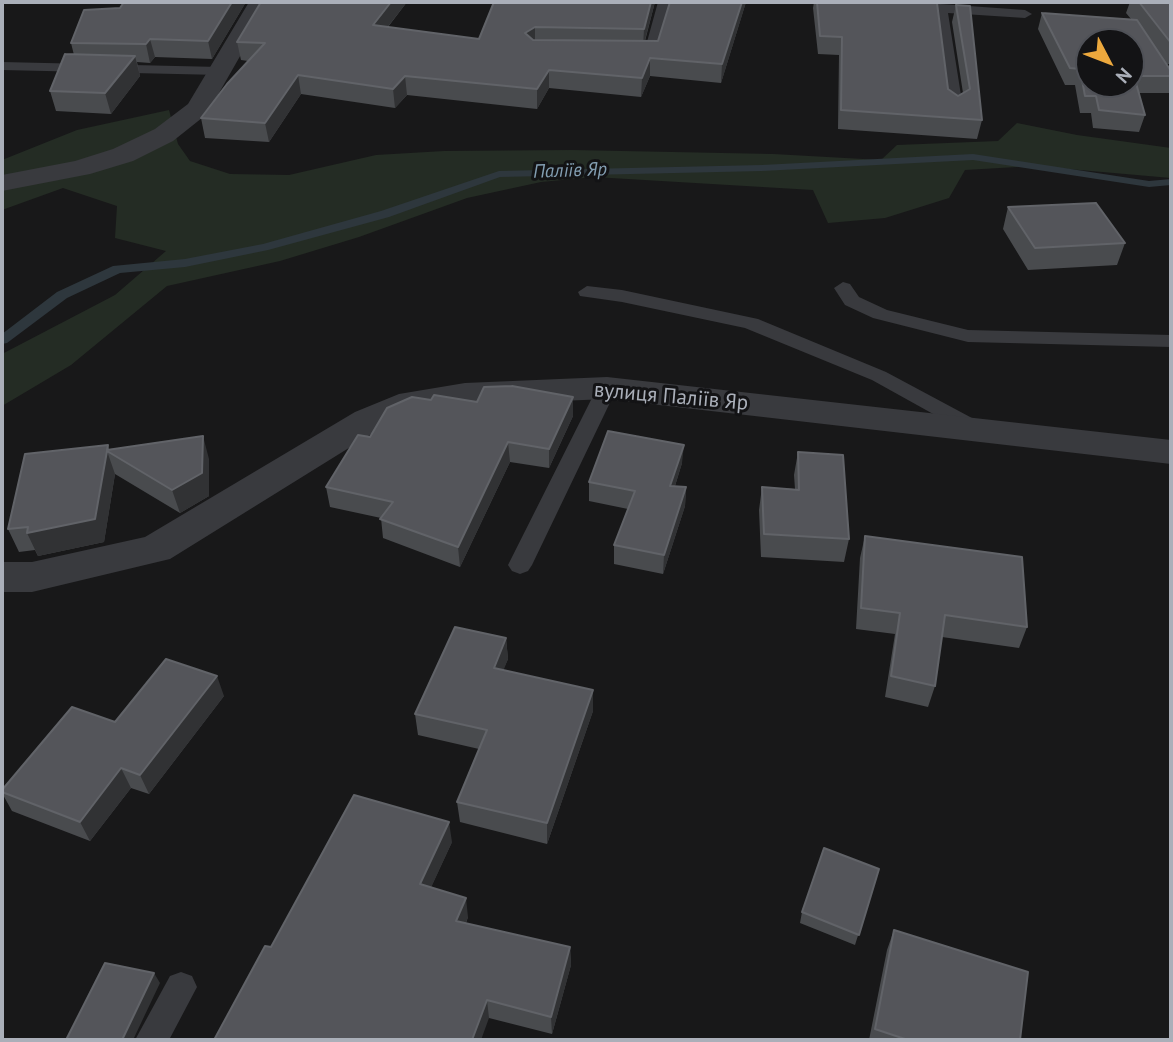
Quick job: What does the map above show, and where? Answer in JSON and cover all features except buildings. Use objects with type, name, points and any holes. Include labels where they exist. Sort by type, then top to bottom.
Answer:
[{"type":"street","points":[[2,183],[80,168],[123,155],[164,135],[198,109],[260,2]]},
{"type":"street","name":"вулиця Паліїв Яр","points":[[2,577],[32,577],[156,549],[368,420],[411,402],[465,394],[607,388],[1171,452]]},
{"type":"lane","points":[[625,53],[651,54],[665,2]]},
{"type":"lane","points":[[848,2],[1025,14]]},
{"type":"lane","points":[[941,8],[955,108]]},
{"type":"lane","points":[[2,66],[220,71]]},
{"type":"lane","points":[[843,288],[852,300],[880,314],[968,337],[1132,338],[1171,341]]},
{"type":"lane","points":[[587,292],[622,296],[751,323],[878,376],[981,431]]},
{"type":"lane","points":[[520,565],[607,388]]},
{"type":"lane","points":[[151,1040],[181,987]]},
{"type":"shaded area","points":[[169,110],[178,144],[190,161],[230,174],[289,175],[376,155],[444,151],[572,150],[773,154],[881,160],[897,145],[998,141],[1017,123],[1077,135],[1171,148],[1171,178],[1034,166],[965,170],[949,198],[885,218],[828,223],[813,190],[594,177],[541,182],[467,198],[359,237],[280,261],[167,286],[71,365],[2,406],[2,354],[115,295],[166,251],[115,238],[117,206],[63,188],[2,210],[2,160],[77,130]]},
{"type":"waterway","name":"Паліїв Яр","points":[[2,340],[62,295],[117,269],[185,263],[264,247],[385,214],[499,174],[762,168],[973,157],[1149,184],[1171,182]]}]
